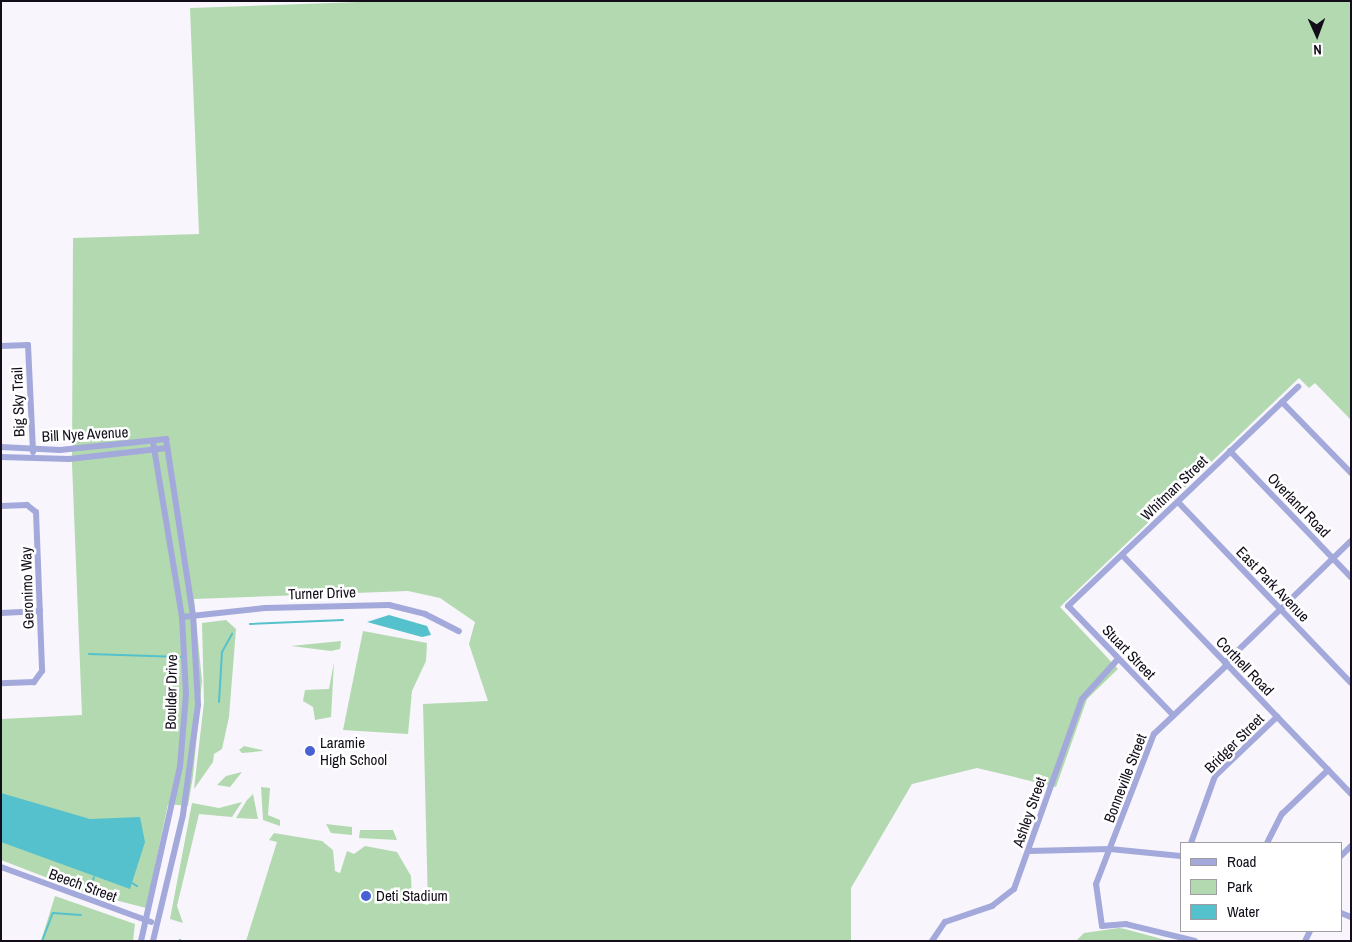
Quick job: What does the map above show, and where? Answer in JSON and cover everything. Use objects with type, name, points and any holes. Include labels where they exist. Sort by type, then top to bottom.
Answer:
[{"type":"street","name":"Big Sky Trail","points":[[1,346],[28,345],[33,459]]},
{"type":"street","name":"Whitman Street","points":[[1068,606],[1298,387]]},
{"type":"street","points":[[1282,402],[1351,473]]},
{"type":"street","name":"Bill Nye Avenue","points":[[1,446],[33,449],[166,439],[167,447],[156,450],[33,459],[1,457]]},
{"type":"street","name":"Boulder Drive","points":[[141,941],[148,921],[183,739],[182,617],[153,441]]},
{"type":"street","name":"Boulder Drive","points":[[153,941],[194,744],[198,705],[193,615],[167,447]]},
{"type":"street","name":"Overland Road","points":[[1230,451],[1351,577]]},
{"type":"street","name":"East Park Avenue","points":[[1178,502],[1351,683]]},
{"type":"street","name":"Geronimo Way","points":[[1,506],[22,505],[36,512],[40,611],[40,680],[1,683]]},
{"type":"street","name":"Bonneville Street","points":[[1195,941],[1126,924],[1102,926],[1096,884],[1150,740],[1280,609],[1351,541]]},
{"type":"street","name":"Corthell Road","points":[[1122,555],[1351,794]]},
{"type":"street","name":"Turner Drive","points":[[182,617],[389,605],[425,614],[459,631]]},
{"type":"street","name":"Stuart Street","points":[[1068,606],[1173,715]]},
{"type":"street","points":[[1,613],[40,611]]},
{"type":"street","name":"Ashley Street","points":[[932,941],[945,922],[1004,899],[1019,880],[1082,699],[1118,659]]},
{"type":"street","name":"Bridger Street","points":[[1191,842],[1215,776],[1277,717]]},
{"type":"street","points":[[1268,842],[1282,814],[1328,770]]},
{"type":"street","points":[[1342,855],[1351,846]]},
{"type":"street","points":[[1029,851],[1110,849],[1180,856]]},
{"type":"street","name":"Beech Street","points":[[1,867],[157,924]]},
{"type":"green space","points":[[387,1],[1351,1],[1351,420],[1315,383],[1309,388],[1299,378],[1060,607],[1118,669],[1087,699],[1056,787],[977,768],[912,784],[851,888],[851,941],[246,941],[277,842],[269,840],[274,833],[322,841],[333,850],[335,871],[340,873],[347,851],[354,854],[365,846],[397,852],[411,876],[412,901],[428,905],[423,704],[488,701],[469,644],[475,622],[440,598],[408,591],[194,599],[202,681],[193,776],[188,806],[168,804],[146,908],[84,892],[1,860],[1,719],[82,715],[72,463],[73,238],[199,234],[190,8]]},
{"type":"green space","points":[[226,620],[236,629],[229,717],[222,749],[214,754],[213,762],[194,789],[204,702],[202,623]]},
{"type":"green space","points":[[363,631],[427,643],[426,661],[412,691],[408,734],[343,730]]},
{"type":"green space","points":[[341,641],[340,649],[331,651],[291,646]]},
{"type":"green space","points":[[334,662],[331,717],[315,720],[313,707],[303,701],[305,690],[329,689]]},
{"type":"green space","points":[[244,746],[263,751],[242,753],[239,750]]},
{"type":"green space","points":[[242,772],[230,787],[217,785],[226,776]]},
{"type":"green space","points":[[261,787],[270,788],[268,815],[280,820],[280,826],[263,820]]},
{"type":"green space","points":[[253,794],[258,819],[236,818],[247,800]]},
{"type":"green space","points":[[242,802],[232,817],[199,814],[177,906],[183,923],[170,919],[192,803],[219,808]]},
{"type":"green space","points":[[326,824],[352,827],[352,835],[331,833]]},
{"type":"green space","points":[[360,830],[393,830],[397,840],[359,838]]},
{"type":"green space","points":[[55,896],[135,924],[133,941],[41,941]]},
{"type":"green space","points":[[1119,928],[1169,941],[1076,941],[1084,933]]},
{"type":"water","points":[[389,615],[427,626],[431,635],[422,637],[367,622]]},
{"type":"water","points":[[1,793],[90,819],[140,817],[145,842],[130,889],[1,842]]},
{"type":"waterway","points":[[250,624],[343,620]]},
{"type":"waterway","points":[[219,702],[222,652],[232,634]]},
{"type":"waterway","points":[[89,654],[182,657]]},
{"type":"waterway","points":[[92,884],[94,877]]},
{"type":"waterway","points":[[132,883],[137,886]]},
{"type":"waterway","points":[[42,941],[53,913],[81,915]]},
{"type":"place","name":"Laramie High School","points":[[310,751]]},
{"type":"place","name":"Deti Stadium","points":[[366,896]]}]
